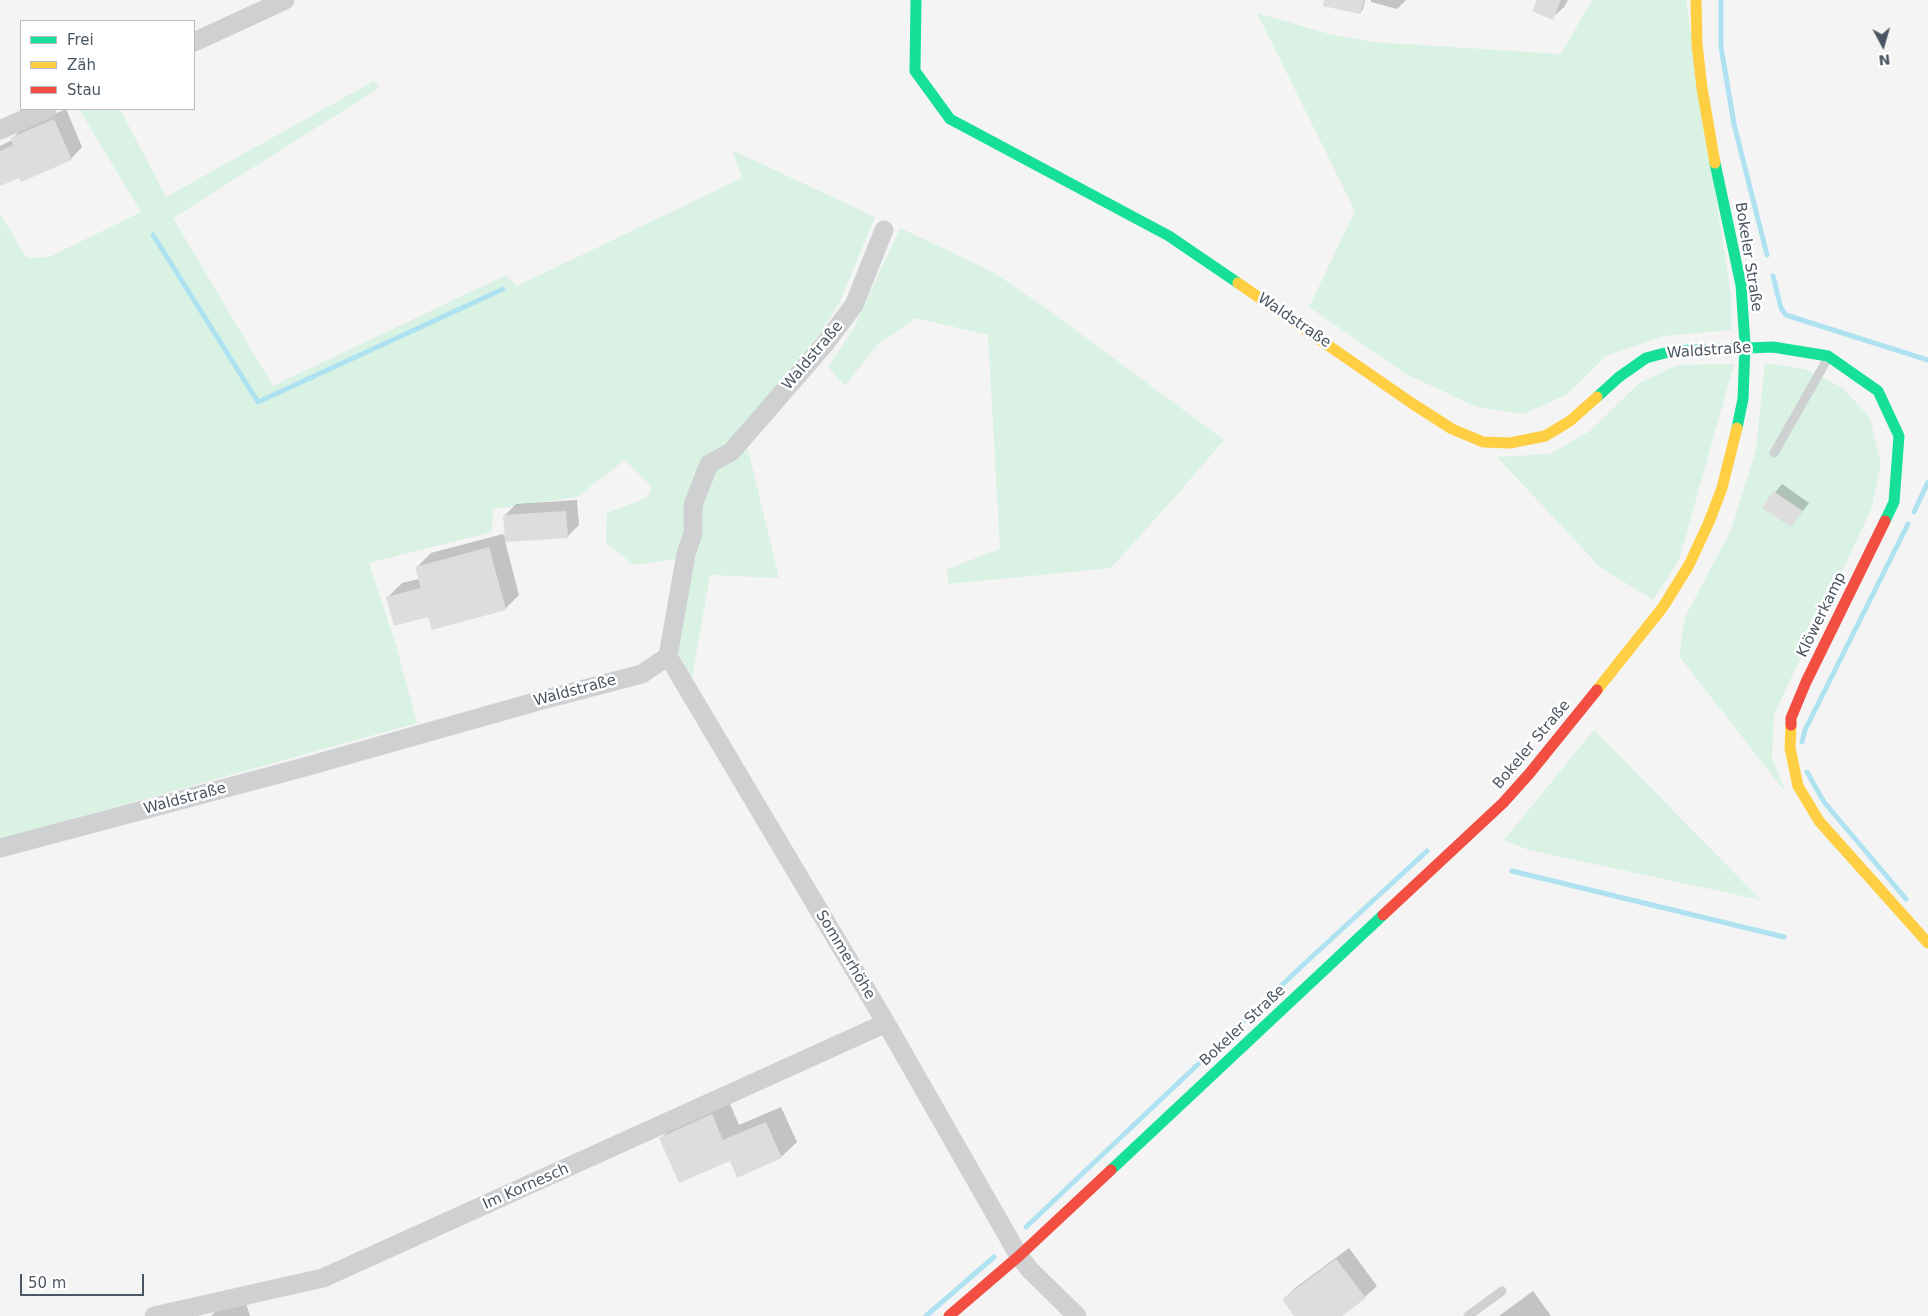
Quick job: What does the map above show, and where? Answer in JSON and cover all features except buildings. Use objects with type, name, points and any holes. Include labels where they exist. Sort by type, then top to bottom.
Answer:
[{"type":"street","points":[[195,42],[285,0]]},
{"type":"street","name":"Waldstraße","points":[[916,0],[915,71],[950,119],[1169,236],[1413,404],[1452,429],[1483,442],[1510,443],[1545,436],[1570,421],[1619,377],[1646,358],[1672,351],[1759,348]]},
{"type":"street","name":"Bokeler Straße","points":[[949,1316],[1019,1256],[1503,803],[1529,774],[1663,607],[1689,565],[1722,488],[1732,450],[1743,399],[1745,348],[1741,286],[1717,173],[1702,88],[1697,44],[1696,0]]},
{"type":"street","points":[[0,130],[45,110]]},
{"type":"street","name":"Waldstraße","points":[[0,848],[301,768],[542,700],[642,674],[668,656],[686,554],[693,534],[693,506],[710,464],[731,452],[824,345],[854,305],[884,230]]},
{"type":"street","name":"Klöwerkamp","points":[[1759,348],[1773,347],[1828,356],[1878,392],[1899,436],[1894,502],[1806,682],[1791,718],[1790,748],[1798,786],[1820,821],[1928,943]]},
{"type":"street","name":"Sommerhöhe","points":[[668,656],[886,1023],[1019,1256],[1030,1270],[1078,1316]]},
{"type":"street","name":"Im Kornesch","points":[[154,1316],[323,1278],[886,1023]]},
{"type":"lane","points":[[1774,453],[1828,356]]},
{"type":"lane","points":[[1468,1316],[1502,1291]]},
{"type":"green space","points":[[1592,0],[1686,0],[1731,296],[1731,330],[1664,336],[1606,356],[1566,395],[1523,414],[1477,407],[1406,374],[1309,307],[1355,211],[1257,13],[1329,34],[1373,42],[1561,54]]},
{"type":"green space","points":[[374,81],[379,88],[173,218],[273,386],[506,275],[517,286],[742,178],[732,150],[875,217],[839,304],[805,356],[727,444],[687,531],[677,559],[634,565],[606,543],[607,513],[648,497],[652,487],[625,460],[577,497],[493,509],[492,532],[369,563],[395,642],[417,723],[0,839],[0,214],[27,258],[49,257],[141,212],[80,110],[121,110],[166,197]]},
{"type":"green space","points":[[900,228],[993,272],[1050,311],[1224,440],[1111,568],[949,584],[947,569],[1000,549],[988,335],[916,318],[877,345],[845,386],[828,367],[855,326]]},
{"type":"green space","points":[[1765,363],[1805,369],[1843,388],[1870,418],[1881,463],[1871,510],[1774,714],[1772,758],[1786,793],[1679,656],[1685,617],[1731,530],[1756,450]]},
{"type":"green space","points":[[1734,364],[1679,560],[1653,600],[1600,567],[1497,457],[1550,454],[1590,431],[1638,384],[1677,365]]},
{"type":"green space","points":[[748,449],[779,578],[710,575],[692,678],[678,653],[690,555],[700,506],[715,467]]},
{"type":"green space","points":[[1594,730],[1761,900],[1529,850],[1504,840]]},
{"type":"waterway","points":[[1721,0],[1721,47],[1734,124],[1767,255]]},
{"type":"waterway","points":[[153,235],[258,402],[503,289]]},
{"type":"waterway","points":[[1773,276],[1781,308],[1786,315],[1928,360]]},
{"type":"waterway","points":[[1914,512],[1928,482]]},
{"type":"waterway","points":[[1802,742],[1805,730],[1908,524]]},
{"type":"waterway","points":[[1807,772],[1824,802],[1906,899]]},
{"type":"waterway","points":[[1026,1227],[1303,965],[1427,851]]},
{"type":"waterway","points":[[1512,871],[1784,937]]},
{"type":"waterway","points":[[926,1316],[994,1257]]},
{"type":"traffic: fast","points":[[916,0],[915,71],[950,119],[1169,236],[1238,283]]},
{"type":"traffic: fast","points":[[1715,163],[1741,285],[1745,344],[1743,399],[1737,428]]},
{"type":"traffic: fast","points":[[1597,397],[1619,377],[1646,358],[1672,351],[1773,347],[1828,356],[1878,391],[1899,436],[1894,502],[1885,521]]},
{"type":"traffic: fast","points":[[1111,1170],[1383,915]]},
{"type":"traffic: slow","points":[[1696,0],[1697,44],[1702,88],[1715,163]]},
{"type":"traffic: slow","points":[[1238,283],[1413,404],[1452,429],[1483,442],[1510,443],[1545,436],[1570,421],[1597,397]]},
{"type":"traffic: slow","points":[[1597,690],[1663,607],[1689,565],[1722,488],[1737,428]]},
{"type":"traffic: slow","points":[[1791,725],[1790,748],[1798,786],[1819,821],[1928,943]]},
{"type":"traffic: jam","points":[[1791,725],[1791,718],[1806,682],[1885,521]]},
{"type":"traffic: jam","points":[[1383,915],[1503,803],[1597,690]]},
{"type":"traffic: jam","points":[[949,1316],[1019,1256],[1111,1170]]}]
